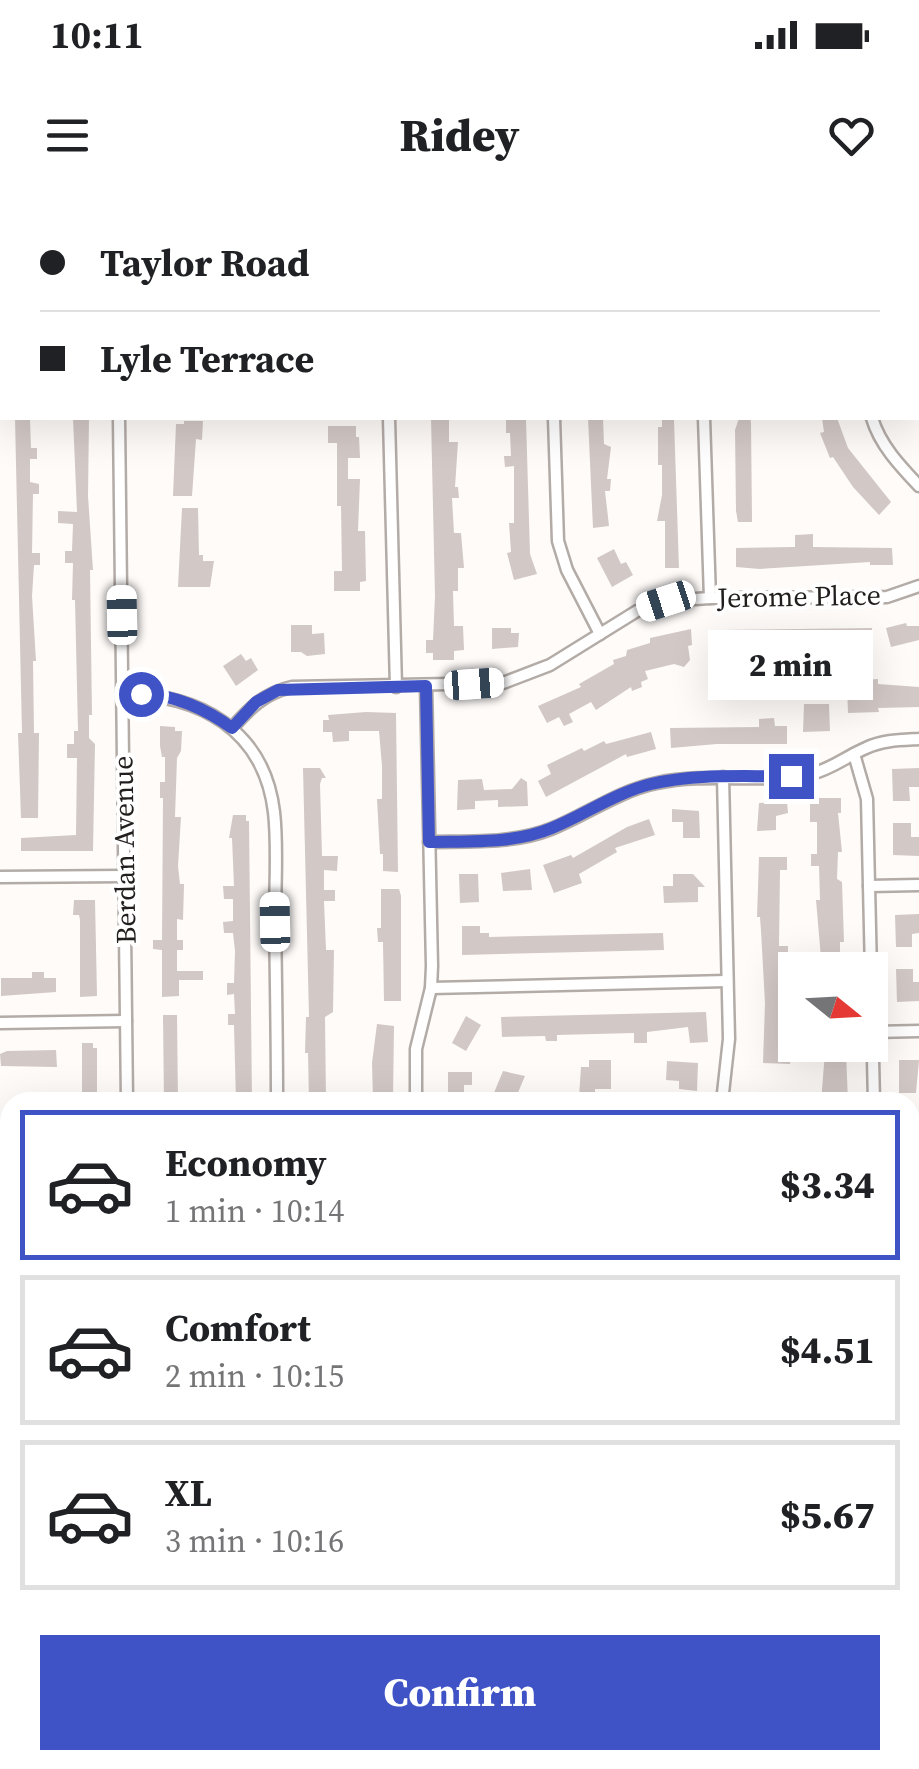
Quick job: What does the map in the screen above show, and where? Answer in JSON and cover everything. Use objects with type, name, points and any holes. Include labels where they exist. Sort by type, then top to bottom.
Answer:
[{"type":"street","name":"Berdan Avenue","points":[[119,420],[128,1092]]},
{"type":"street","points":[[390,420],[396,686]]},
{"type":"street","points":[[554,420],[558,541],[567,570],[600,634]]},
{"type":"street","points":[[704,420],[710,598]]},
{"type":"street","points":[[873,420],[877,433],[919,485]]},
{"type":"street","name":"Jerome Place","points":[[232,728],[256,702],[278,690],[515,679],[550,665],[637,611],[666,601],[886,597],[919,586]]},
{"type":"street","points":[[416,1092],[416,1049],[431,988],[426,686]]},
{"type":"street","points":[[122,694],[156,694],[197,707],[232,728],[261,766],[274,814],[277,1092]]},
{"type":"street","points":[[429,842],[531,835],[633,789],[675,780],[805,775],[830,768],[882,742],[919,739]]},
{"type":"street","points":[[854,754],[867,799],[870,952]]},
{"type":"street","points":[[723,778],[728,981],[728,1062],[724,1092]]},
{"type":"street","points":[[0,877],[125,876]]},
{"type":"street","points":[[869,886],[919,885]]},
{"type":"street","points":[[431,988],[728,981]]},
{"type":"street","points":[[0,1023],[126,1021]]},
{"type":"street","points":[[888,1032],[919,1031]]},
{"type":"street","points":[[873,1062],[874,1092]]},
{"type":"building","points":[[15,420],[30,420],[31,448],[37,448],[37,459],[30,459],[30,482],[39,484],[39,494],[33,494],[32,553],[40,553],[40,565],[34,565],[32,596],[36,661],[34,733],[39,733],[38,818],[21,818],[18,733],[22,733]]},
{"type":"building","points":[[73,420],[89,420],[93,851],[21,851],[21,838],[76,835],[77,758],[67,758],[67,744],[74,744],[74,731],[78,731],[75,600],[73,563],[65,563],[65,551],[72,551],[73,524],[58,523],[58,511],[77,512]]},
{"type":"building","points":[[431,420],[449,420],[449,442],[458,442],[455,487],[459,498],[452,498],[454,533],[461,533],[464,568],[458,568],[458,591],[453,591],[454,626],[463,626],[464,650],[454,651],[454,660],[433,660],[433,653],[426,653],[426,640],[433,640]]},
{"type":"building","points":[[506,420],[526,420],[530,554],[537,574],[514,580],[507,553],[511,552],[509,523],[514,523],[514,466],[505,467],[504,456],[511,456],[510,433],[506,433]]},
{"type":"building","points":[[588,420],[603,420],[604,444],[611,447],[607,479],[611,479],[610,491],[605,491],[609,526],[593,528]]},
{"type":"building","points":[[662,420],[674,420],[679,568],[665,568],[665,521],[657,521],[662,495],[658,427],[662,427]]},
{"type":"building","points":[[738,420],[750,420],[752,522],[738,522],[735,430]]},
{"type":"building","points":[[822,420],[838,420],[848,448],[891,502],[879,515],[830,458],[820,433],[824,432]]},
{"type":"building","points":[[203,421],[202,440],[196,439],[192,496],[173,496],[176,424]]},
{"type":"building","points":[[328,426],[356,426],[359,437],[360,458],[348,458],[348,479],[360,479],[358,531],[365,531],[366,581],[360,582],[360,591],[334,591],[334,571],[342,571],[341,506],[337,506],[337,443],[328,443]]},
{"type":"building","points":[[182,508],[198,508],[199,555],[203,555],[203,561],[214,561],[210,587],[178,587]]},
{"type":"building","points":[[813,534],[813,547],[892,548],[893,565],[870,562],[736,567],[736,548],[795,547],[795,535]]},
{"type":"building","points":[[614,549],[621,564],[626,562],[633,575],[612,587],[597,558]]},
{"type":"building","points":[[906,623],[919,626],[919,640],[891,647],[886,628]]},
{"type":"building","points":[[291,625],[312,625],[312,634],[324,633],[325,654],[307,656],[291,652]]},
{"type":"building","points":[[492,628],[511,628],[511,633],[519,633],[518,647],[492,649]]},
{"type":"building","points":[[872,628],[871,646],[859,646],[859,650],[827,645],[828,651],[818,651],[818,644],[745,644],[744,649],[718,645],[718,633],[723,630]]},
{"type":"building","points":[[691,629],[690,660],[684,667],[674,664],[645,671],[648,679],[641,682],[642,687],[632,691],[631,687],[596,710],[591,702],[569,714],[573,722],[564,726],[559,717],[547,723],[538,706],[581,687],[579,684],[614,664],[613,660],[626,656],[627,650],[650,643],[650,638]]},
{"type":"building","points":[[241,654],[246,661],[251,658],[258,670],[236,686],[223,666]]},
{"type":"building","points":[[878,679],[878,684],[919,687],[919,707],[848,713],[847,686],[859,686],[859,680]]},
{"type":"building","points":[[804,704],[829,704],[830,731],[803,732]]},
{"type":"building","points":[[396,713],[398,872],[383,871],[380,854],[379,731],[349,731],[349,741],[333,742],[332,732],[323,732],[323,720],[329,720],[328,715]]},
{"type":"building","points":[[774,718],[775,726],[787,726],[787,744],[671,748],[670,728],[759,727],[759,719]]},
{"type":"building","points":[[160,726],[182,731],[175,817],[181,817],[178,866],[180,884],[184,884],[183,920],[177,919],[177,940],[183,940],[183,950],[177,950],[177,971],[203,971],[203,980],[179,980],[179,996],[162,997],[162,950],[153,949],[153,940],[162,940],[160,782],[165,782],[165,757],[160,746]]},
{"type":"building","points":[[651,732],[656,749],[627,757],[626,754],[546,797],[538,781],[551,774],[547,765],[604,741],[606,744]]},
{"type":"building","points":[[303,768],[320,768],[326,778],[320,784],[322,856],[338,856],[337,871],[324,870],[324,890],[335,890],[335,901],[324,901],[326,950],[334,950],[333,1012],[325,1017],[326,1092],[309,1092],[305,1053],[309,1017]]},
{"type":"building","points":[[919,768],[919,787],[909,787],[910,801],[893,801],[892,769]]},
{"type":"building","points":[[521,778],[527,782],[528,806],[498,807],[498,800],[475,801],[475,809],[457,810],[458,780],[482,779],[484,790],[512,789]]},
{"type":"building","points":[[815,798],[841,798],[838,813],[842,852],[838,852],[837,879],[842,882],[844,942],[840,942],[840,952],[820,952],[816,900],[820,900],[819,866],[811,866],[811,854],[817,854],[817,822],[810,822],[810,804],[815,804]]},
{"type":"building","points":[[787,802],[788,813],[776,816],[776,830],[757,831],[759,803]]},
{"type":"building","points":[[672,809],[699,811],[700,838],[683,838],[683,822],[672,822]]},
{"type":"building","points":[[233,815],[246,815],[252,1092],[236,1092],[234,1025],[228,1025],[228,1014],[235,1014],[234,994],[227,995],[227,983],[234,983],[233,933],[224,933],[223,922],[233,921],[233,899],[224,899],[223,886],[234,886],[229,838]]},
{"type":"building","points":[[649,819],[655,835],[615,848],[617,852],[579,874],[582,883],[554,893],[543,865],[571,855],[573,858]]},
{"type":"building","points":[[893,823],[911,823],[911,837],[919,837],[919,856],[893,855]]},
{"type":"building","points":[[759,857],[787,857],[787,870],[780,870],[779,946],[788,946],[788,952],[778,952],[778,1062],[790,1064],[763,1063],[765,1003],[757,917]]},
{"type":"building","points":[[530,869],[532,890],[503,891],[501,873]]},
{"type":"building","points":[[459,874],[478,874],[479,902],[460,903]]},
{"type":"building","points":[[673,874],[693,874],[705,887],[698,887],[698,902],[664,903],[663,886],[673,886]]},
{"type":"building","points":[[381,889],[399,889],[401,896],[401,1001],[384,1001],[383,942],[378,942],[377,928],[381,928]]},
{"type":"building","points":[[74,900],[95,900],[97,996],[80,997],[80,920],[79,915],[73,915]]},
{"type":"building","points":[[919,914],[919,933],[912,934],[912,947],[896,947],[895,915]]},
{"type":"building","points":[[462,926],[480,926],[480,933],[489,933],[489,937],[663,933],[664,950],[462,955]]},
{"type":"building","points":[[896,969],[913,969],[913,982],[919,982],[919,1001],[897,1002]]},
{"type":"building","points":[[32,972],[56,978],[56,992],[1,996],[1,978],[32,978]]},
{"type":"building","points":[[706,1012],[708,1042],[690,1043],[688,1027],[647,1032],[647,1043],[634,1043],[634,1033],[557,1035],[557,1041],[546,1041],[545,1036],[502,1037],[501,1017]]},
{"type":"building","points":[[163,1015],[177,1015],[178,1092],[164,1092]]},
{"type":"building","points":[[466,1016],[481,1025],[466,1051],[452,1043]]},
{"type":"building","points":[[377,1024],[394,1026],[393,1092],[373,1092]]},
{"type":"building","points":[[82,1043],[93,1043],[93,1048],[97,1048],[97,1092],[82,1092]]},
{"type":"building","points":[[56,1050],[57,1067],[1,1066],[0,1054],[7,1051]]},
{"type":"building","points":[[589,1060],[611,1060],[611,1089],[579,1092],[581,1067],[589,1067]]},
{"type":"building","points":[[899,1060],[919,1060],[916,1092],[899,1092]]},
{"type":"building","points":[[667,1061],[698,1063],[697,1091],[679,1089],[679,1081],[666,1080]]},
{"type":"building","points":[[824,1062],[846,1062],[848,1092],[822,1092]]},
{"type":"building","points":[[503,1071],[525,1076],[518,1092],[494,1092]]},
{"type":"building","points":[[448,1072],[472,1072],[472,1085],[464,1085],[464,1092],[448,1092]]},
{"type":"route","points":[[141,694],[156,694],[197,707],[232,728],[256,702],[278,690],[426,686],[429,842],[531,835],[633,789],[675,780],[791,776]]}]
